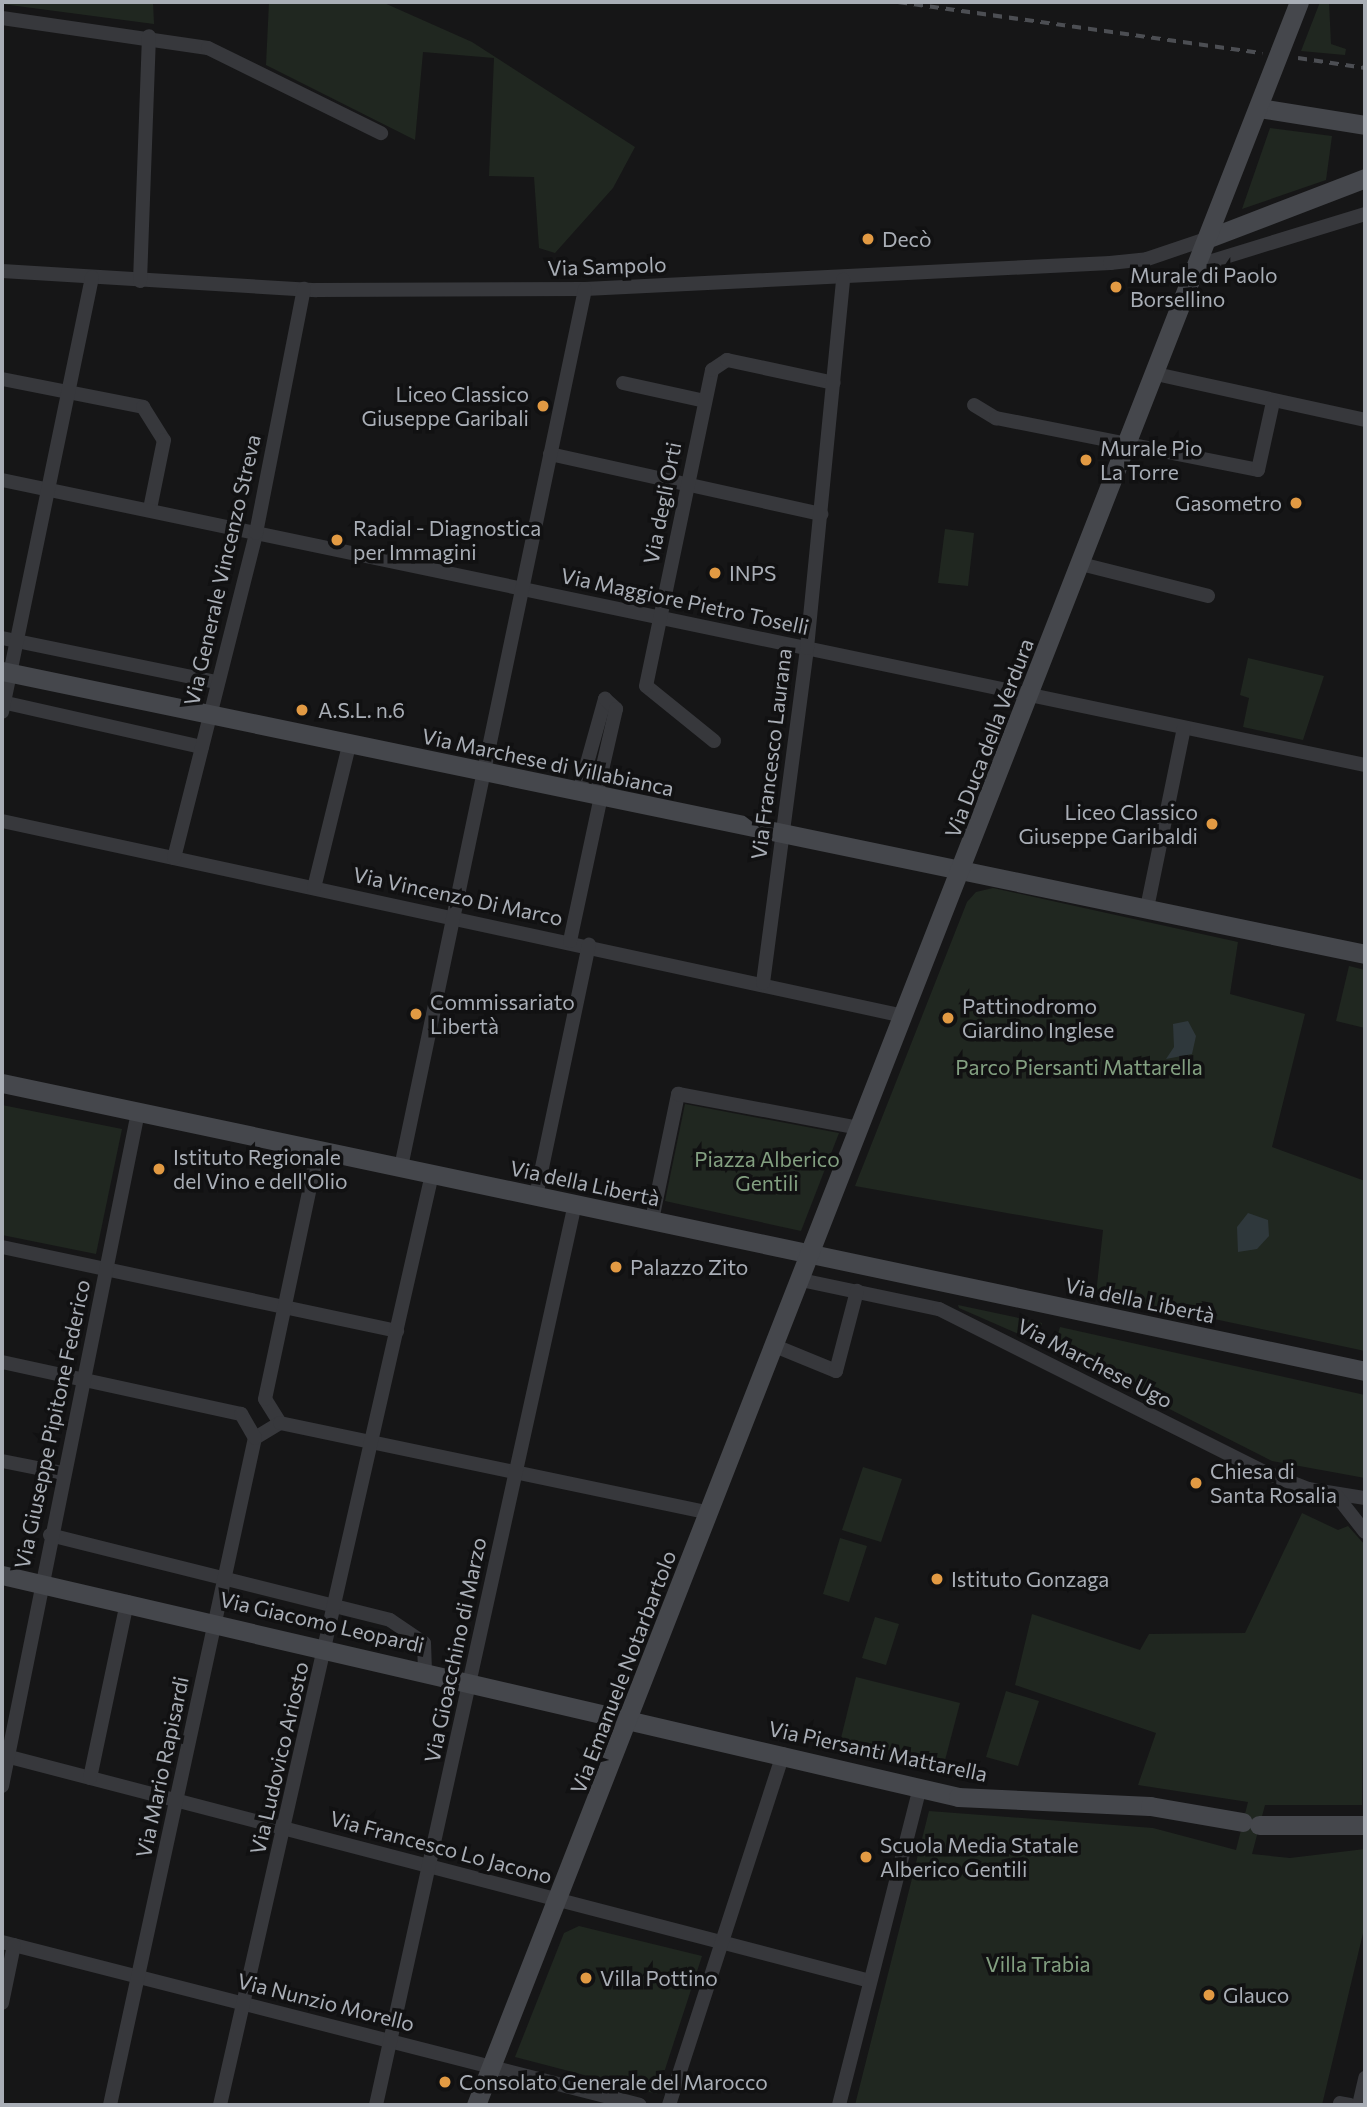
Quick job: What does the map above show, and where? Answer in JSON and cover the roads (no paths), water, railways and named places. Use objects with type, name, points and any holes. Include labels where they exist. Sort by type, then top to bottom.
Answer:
[{"type":"street","name":"Via Duca della Verdura","points":[[811,1254],[1199,265],[1299,2]]},
{"type":"street","points":[[2,19],[149,36],[208,47],[381,134]]},
{"type":"street","points":[[141,278],[149,36]]},
{"type":"street","points":[[1258,108],[1365,125]]},
{"type":"street","points":[[1209,238],[1365,177]]},
{"type":"street","points":[[1199,265],[1365,214]]},
{"type":"street","name":"Via Sampolo","points":[[2,271],[304,289],[585,289],[844,280],[1147,259],[1209,238]]},
{"type":"street","points":[[92,277],[17,641],[6,676],[2,706],[202,747]]},
{"type":"street","name":"Via Francesco Laurana","points":[[763,983],[807,648],[844,280]]},
{"type":"street","name":"Via Generale Vincenzo Streva","points":[[174,858],[256,533],[304,289]]},
{"type":"street","points":[[401,1167],[585,289]]},
{"type":"street","name":"Via degli Orti","points":[[713,741],[646,686],[712,370],[727,360],[834,383]]},
{"type":"street","points":[[1156,374],[1273,402],[1365,420]]},
{"type":"street","points":[[2,379],[143,407],[151,414],[164,440],[150,509]]},
{"type":"street","points":[[623,383],[705,401]]},
{"type":"street","points":[[974,405],[996,418],[1258,470],[1273,402]]},
{"type":"street","points":[[550,454],[821,514]]},
{"type":"street","name":"Via Maggiore Pietro Toselli","points":[[2,480],[1365,765]]},
{"type":"street","points":[[1082,564],[1208,596]]},
{"type":"street","points":[[2,638],[218,682]]},
{"type":"street","name":"Via Marchese di Villabianca","points":[[6,676],[960,875],[1147,908],[1365,954]]},
{"type":"street","points":[[570,941],[594,797],[605,699],[616,709],[594,797]]},
{"type":"street","points":[[1147,908],[1184,728]]},
{"type":"street","points":[[313,888],[348,747]]},
{"type":"street","name":"Via Vincenzo Di Marco","points":[[2,821],[589,945],[904,1016]]},
{"type":"street","points":[[536,1196],[589,945]]},
{"type":"street","name":"Via della Libertà","points":[[2,1083],[1365,1371]]},
{"type":"street","points":[[652,1220],[678,1094],[860,1128]]},
{"type":"street","name":"Via Giuseppe Pipitone Federico","points":[[2,1786],[5,1756],[62,1472],[138,1112]]},
{"type":"street","points":[[280,1423],[265,1399],[318,1149]]},
{"type":"street","name":"Via Ludovico Ariosto","points":[[220,2105],[432,1174]]},
{"type":"street","name":"Via Gioacchino di Marzo","points":[[376,2105],[575,1204]]},
{"type":"street","points":[[2,1247],[397,1331]]},
{"type":"street","name":"Via Emanuele Notarbartolo","points":[[476,2105],[631,1718],[811,1254]]},
{"type":"street","name":"Via Marchese Ugo","points":[[801,1280],[939,1308],[1252,1467],[1336,1494],[1365,1498]]},
{"type":"street","points":[[775,1346],[836,1371],[857,1291]]},
{"type":"street","points":[[2,1362],[241,1414],[265,1399]]},
{"type":"street","points":[[241,1414],[254,1438],[280,1423],[710,1513]]},
{"type":"street","name":"Via Mario Rapisardi","points":[[110,2105],[254,1438]]},
{"type":"street","points":[[2,1461],[62,1472]]},
{"type":"street","points":[[1336,1494],[1365,1532]]},
{"type":"street","points":[[50,1535],[336,1602],[418,1634],[428,1656],[425,1669]]},
{"type":"street","name":"Via Giacomo Leopardi","points":[[2,1576],[215,1620],[631,1718]]},
{"type":"street","points":[[90,1779],[127,1602]]},
{"type":"street","name":"Via Piersanti Mattarella","points":[[631,1718],[920,1788],[988,1800],[1162,1807],[1251,1823],[1365,1825]]},
{"type":"street","points":[[669,2105],[783,1754]]},
{"type":"street","name":"Via Francesco Lo Jacono","points":[[5,1756],[870,1981]]},
{"type":"street","points":[[839,2105],[920,1788]]},
{"type":"street","points":[[2,2003],[8,1944]]},
{"type":"street","name":"Via Nunzio Morello","points":[[8,1944],[640,2105]]},
{"type":"street","points":[[1359,2105],[1365,2078]]},
{"type":"railway","points":[[898,2],[1262,53]]},
{"type":"railway","points":[[1298,58],[1365,68]]},
{"type":"place","name":"Decò","points":[[868,239]]},
{"type":"place","name":"Murale di Paolo Borsellino","points":[[1116,287]]},
{"type":"place","name":"Liceo Classico Giuseppe Garibali","points":[[543,406]]},
{"type":"place","name":"Murale Pio La Torre","points":[[1086,460]]},
{"type":"place","name":"Gasometro","points":[[1296,503]]},
{"type":"place","name":"Radial - Diagnostica per Immagini","points":[[337,540]]},
{"type":"place","name":"INPS","points":[[715,573]]},
{"type":"place","name":"A.S.L. n.6","points":[[302,710]]},
{"type":"place","name":"Liceo Classico Giuseppe Garibaldi","points":[[1212,824]]},
{"type":"place","name":"Commissariato Libertà","points":[[416,1014]]},
{"type":"place","name":"Pattinodromo Giardino Inglese","points":[[948,1018]]},
{"type":"place","name":"Istituto Regionale del Vino e dell'Olio","points":[[159,1169]]},
{"type":"place","name":"Palazzo Zito","points":[[616,1267]]},
{"type":"place","name":"Chiesa di Santa Rosalia","points":[[1196,1483]]},
{"type":"place","name":"Istituto Gonzaga","points":[[937,1579]]},
{"type":"place","name":"Scuola Media Statale Alberico Gentili","points":[[866,1857]]},
{"type":"place","name":"Villa Pottino","points":[[586,1978]]},
{"type":"place","name":"Glauco","points":[[1209,1995]]},
{"type":"place","name":"Consolato Generale del Marocco","points":[[445,2082]]},
{"type":"park label","name":"Parco Piersanti Mattarella","points":[[1079,1067]]},
{"type":"park label","name":"Piazza Alberico Gentili","points":[[767,1171]]},
{"type":"park label","name":"Villa Trabia","points":[[1038,1964]]}]
